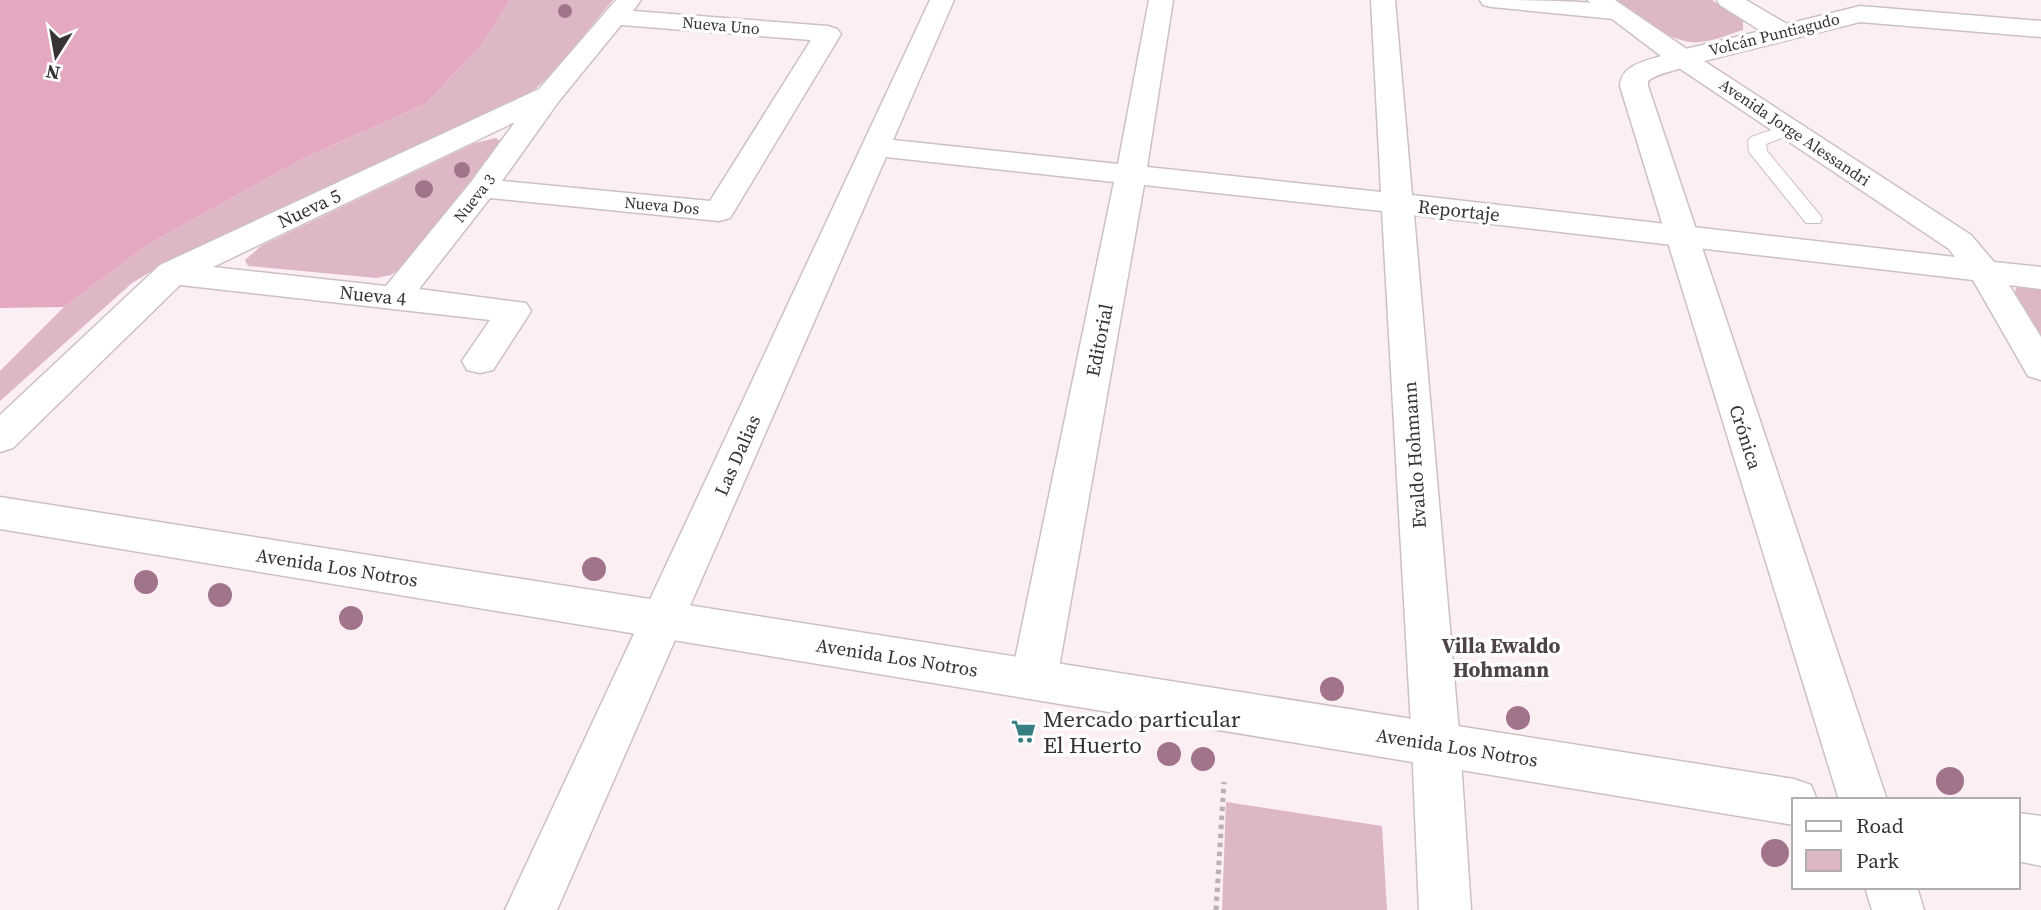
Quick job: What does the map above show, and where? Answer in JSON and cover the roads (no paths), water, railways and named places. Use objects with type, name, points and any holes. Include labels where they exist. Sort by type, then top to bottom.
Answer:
[{"type":"street","name":"Las Dalias","points":[[531,910],[942,0]]},
{"type":"street","name":"Editorial","points":[[1034,679],[1131,174],[1161,0]]},
{"type":"street","name":"Evaldo Hohmann","points":[[1383,0],[1436,744],[1445,910]]},
{"type":"street","points":[[1492,0],[1606,5]]},
{"type":"street","points":[[1729,0],[1781,32]]},
{"type":"street","name":"Avenida Jorge Alessandri","points":[[1606,5],[1960,242],[1984,271],[2041,367]]},
{"type":"street","name":"Nueva Uno","points":[[622,8],[828,34]]},
{"type":"street","name":"Nueva 5","points":[[0,438],[172,273],[549,95],[622,8]]},
{"type":"street","name":"Volcán Puntiagudo","points":[[1636,75],[1646,69],[1682,58],[1860,14],[2041,29]]},
{"type":"street","name":"Nueva Dos","points":[[482,188],[719,211],[828,34]]},
{"type":"street","name":"Crónica","points":[[1636,75],[1634,86],[1862,798]]},
{"type":"street","name":"Nueva 3","points":[[394,298],[482,188],[549,95]]},
{"type":"street","name":"Reportaje","points":[[876,147],[1681,234],[2039,279]]},
{"type":"street","name":"Nueva 4","points":[[172,273],[514,311],[480,361]]},
{"type":"street","name":"Avenida Los Notros","points":[[0,513],[1792,802]]},
{"type":"street","points":[[2020,838],[2041,841]]},
{"type":"street","points":[[1892,889],[1898,910]]},
{"type":"lane","points":[[1789,129],[1757,141],[1758,152],[1813,219]]},
{"type":"place","name":"Mercado particular El Huerto","points":[[1023,732]]},
{"type":"district","name":"Villa Ewaldo Hohmann","points":[[1501,657]]}]
